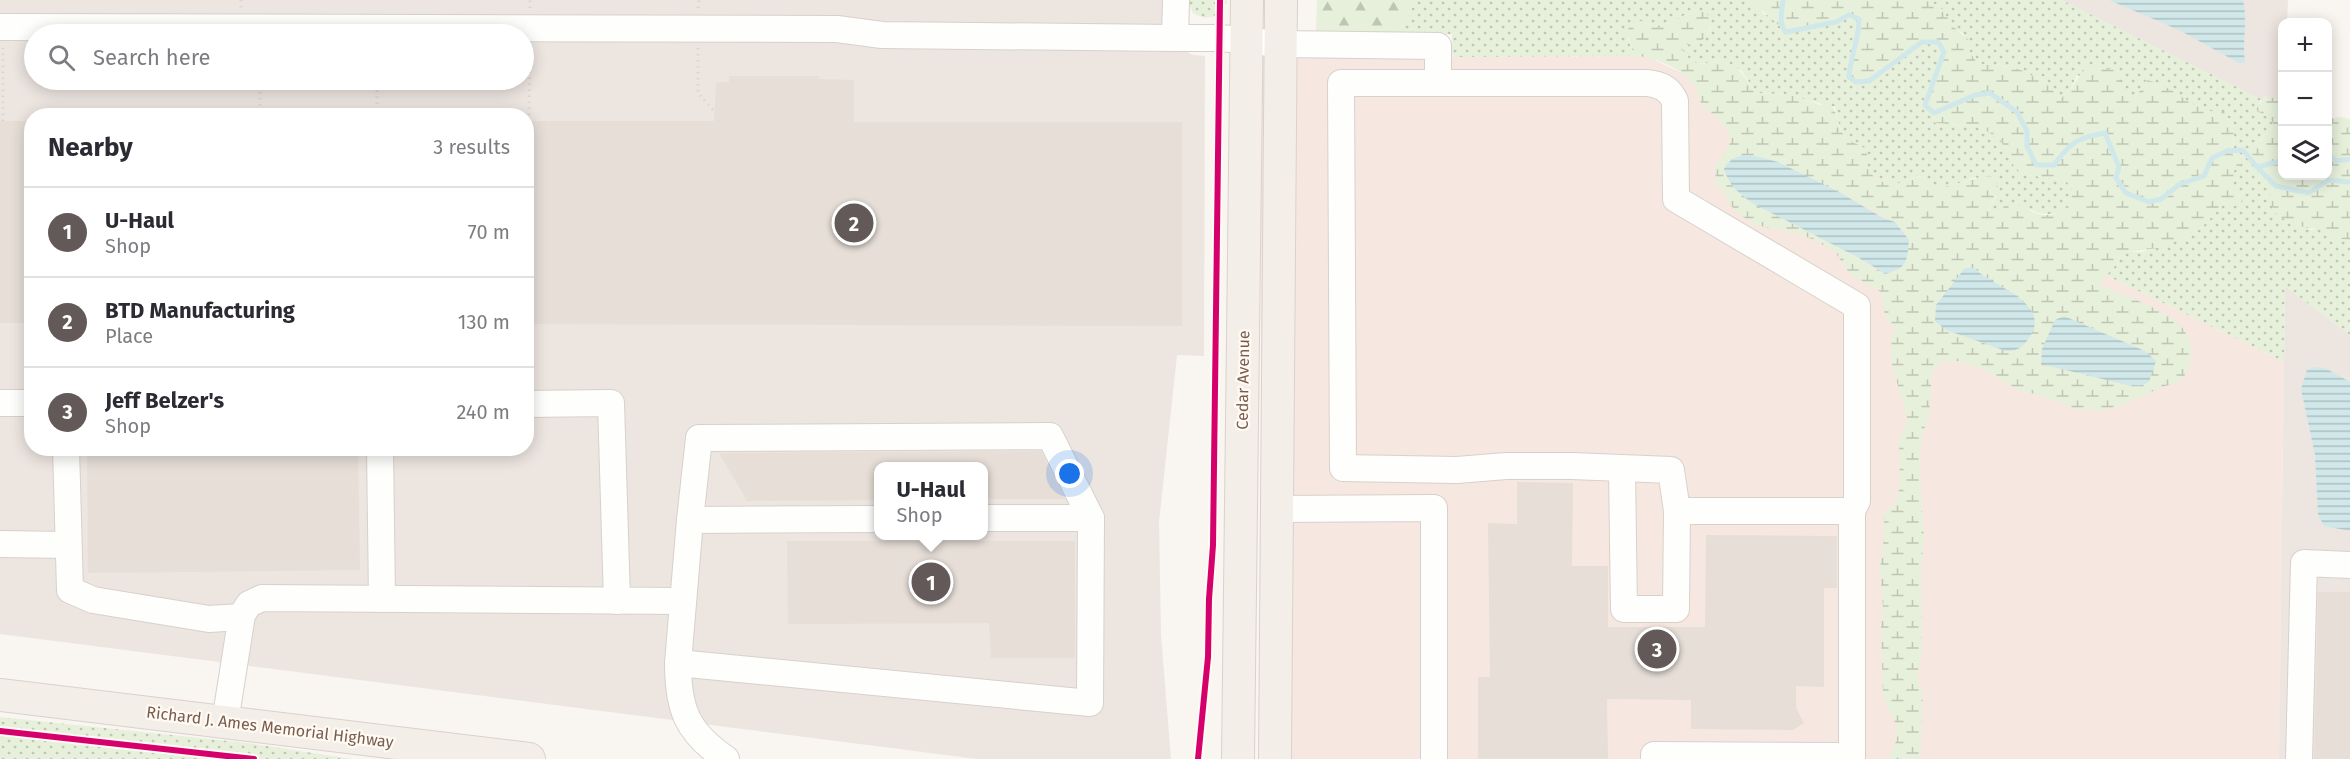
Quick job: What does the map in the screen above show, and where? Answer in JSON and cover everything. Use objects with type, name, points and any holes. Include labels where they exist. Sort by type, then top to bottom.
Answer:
[{"type":"main road","name":"Cedar Avenue","points":[[1236,750],[1247,0]]},
{"type":"main road","points":[[1275,759],[1281,0]]},
{"type":"main road","name":"Richard J. Ames Memorial Highway","points":[[4,694],[529,759]]},
{"type":"lane","points":[[1175,38],[1176,0]]},
{"type":"lane","points":[[2,27],[24,27]]},
{"type":"lane","points":[[534,28],[837,29],[882,35],[1175,38],[1246,40],[1281,44],[1438,46],[1438,83]]},
{"type":"lane","points":[[1622,470],[1624,609],[1676,609],[1677,511],[1671,470],[1622,470],[1572,466],[1343,468],[1341,83],[1647,83],[1662,86],[1675,101],[1676,199],[1857,306],[1857,501],[1852,511],[1852,756],[1654,755],[1654,759]]},
{"type":"lane","points":[[0,403],[24,403]]},
{"type":"lane","points":[[534,404],[610,404],[617,601]]},
{"type":"lane","points":[[678,663],[1090,703],[1091,518],[1050,436],[699,438],[682,602],[678,663],[678,686],[682,710],[692,730],[726,759]]},
{"type":"lane","points":[[66,456],[70,590],[93,600],[209,619],[241,617]]},
{"type":"lane","points":[[380,456],[382,599]]},
{"type":"lane","points":[[1434,469],[1434,759]]},
{"type":"lane","points":[[1277,508],[1434,508]]},
{"type":"lane","points":[[1677,511],[1852,511]]},
{"type":"lane","points":[[988,518],[1091,518]]},
{"type":"lane","points":[[690,520],[874,519]]},
{"type":"lane","points":[[0,544],[68,545]]},
{"type":"lane","points":[[2299,759],[2304,563],[2350,566]]},
{"type":"lane","points":[[225,722],[241,617],[249,604],[262,598],[682,602]]},
{"type":"path","points":[[530,0],[530,24]]},
{"type":"path","points":[[698,12],[699,0]]},
{"type":"path","points":[[2,27],[3,121]]},
{"type":"path","points":[[698,47],[698,93],[715,112]]},
{"type":"path","points":[[260,90],[260,108]]},
{"type":"path","points":[[376,90],[376,108]]},
{"type":"path","points":[[529,90],[529,108]]},
{"type":"shaded area","points":[[0,0],[1163,0],[1163,15],[1182,49],[1193,55],[1205,56],[1204,356],[1177,355],[1159,522],[1161,635],[1171,759],[977,759],[0,634]]},
{"type":"shaded area","points":[[2061,0],[2288,0],[2287,18],[2278,18],[2278,108]]},
{"type":"shaded area","points":[[1646,56],[2284,362],[2279,759],[1261,759],[1261,57]]},
{"type":"shaded area","points":[[2285,286],[2350,335],[2350,759],[2279,759]]},
{"type":"green space","points":[[1187,0],[1227,0],[1218,14],[1204,17],[1193,13]]},
{"type":"green space","points":[[1317,0],[1416,0],[1399,34],[1316,34]]},
{"type":"green space","points":[[1416,0],[1746,0],[1756,5],[1765,15],[1836,22],[1849,15],[1859,19],[1859,32],[1849,70],[1869,81],[1922,42],[1938,42],[1944,52],[1926,105],[1934,113],[1935,123],[1978,126],[2000,139],[2016,170],[2022,174],[2064,180],[2072,186],[2072,196],[2069,204],[2058,213],[2042,213],[2026,207],[1998,213],[1988,210],[1997,196],[1976,177],[1936,188],[1925,177],[1917,176],[1903,184],[1882,181],[1873,176],[1866,164],[1867,157],[1864,148],[1849,140],[1843,133],[1835,107],[1783,94],[1756,93],[1742,71],[1721,59],[1698,63],[1690,59],[1682,49],[1685,44],[1701,41],[1711,28],[1692,9],[1687,14],[1658,28],[1641,21],[1628,38],[1634,56],[1457,57],[1452,55],[1452,34],[1399,34]]},
{"type":"green space","points":[[1746,0],[1927,0],[1940,7],[1955,28],[1972,43],[1969,51],[1977,63],[2015,68],[2045,80],[2061,98],[2070,91],[2085,66],[2099,65],[2116,71],[2128,98],[2135,98],[2146,80],[2156,83],[2202,108],[2224,112],[2234,128],[2233,155],[2242,156],[2241,165],[2234,171],[2233,187],[2242,201],[2237,206],[2225,203],[2200,229],[2189,236],[2157,248],[2129,252],[2119,258],[2113,269],[2101,279],[2102,287],[2156,309],[2181,326],[2189,340],[2191,354],[2188,368],[2181,381],[2118,407],[2096,410],[2076,409],[2041,395],[2020,391],[1982,369],[1959,361],[1941,362],[1932,372],[1929,416],[1923,432],[1919,462],[1924,539],[1921,570],[1922,646],[1918,672],[1918,682],[1923,694],[1920,759],[1889,759],[1897,739],[1896,724],[1883,694],[1881,628],[1883,607],[1880,570],[1885,528],[1883,516],[1897,499],[1900,485],[1899,440],[1908,421],[1891,361],[1891,334],[1897,332],[1885,316],[1881,292],[1850,274],[1835,252],[1815,240],[1755,225],[1729,204],[1726,195],[1716,185],[1715,166],[1729,146],[1729,133],[1720,121],[1704,107],[1694,85],[1687,77],[1665,64],[1649,58],[1634,56],[1627,31],[1631,24],[1641,21],[1658,28],[1687,14],[1692,9],[1705,12],[1711,18],[1707,34],[1701,41],[1685,44],[1682,49],[1690,59],[1703,63],[1721,59],[1738,69],[1756,93],[1794,95],[1820,105],[1829,103],[1843,133],[1850,141],[1865,149],[1866,164],[1874,177],[1882,182],[1897,183],[1922,177],[1936,188],[1991,176],[1998,189],[1988,210],[1998,213],[2005,205],[2018,206],[2048,215],[2055,214],[2066,207],[2072,194],[2072,186],[2064,180],[2022,174],[2016,170],[2000,139],[1978,126],[1935,123],[1934,113],[1925,105],[1944,52],[1938,42],[1922,42],[1869,81],[1856,82],[1849,77],[1859,19],[1849,15],[1836,22],[1786,32],[1756,5]],"holes":[[[1751,155],[1784,166],[1834,190],[1898,226],[1907,238],[1904,265],[1877,270],[1863,260],[1752,203]],[[1974,268],[2016,297],[2006,351],[1996,347],[1936,305],[1950,288]]]},
{"type":"green space","points":[[1927,0],[2061,0],[2261,99],[2259,103],[2264,115],[2273,123],[2263,138],[2249,145],[2257,167],[2276,186],[2287,221],[2312,230],[2321,228],[2334,238],[2350,240],[2350,335],[2285,286],[2284,362],[2106,275],[2113,269],[2119,258],[2129,252],[2142,252],[2189,236],[2200,229],[2225,203],[2237,206],[2240,197],[2233,188],[2234,128],[2224,112],[2216,113],[2198,108],[2177,94],[2139,90],[2135,98],[2128,98],[2077,75],[2070,91],[2061,98],[2045,80],[2015,68],[1977,63],[1969,51],[1964,34],[1955,28],[1940,7]]},
{"type":"green space","points":[[2264,96],[2278,99],[2278,180],[2332,180],[2332,118],[2350,119],[2350,240],[2334,238],[2321,229],[2291,223],[2275,211],[2270,195],[2275,186],[2257,167],[2249,145],[2263,138],[2273,123],[2270,118],[2256,110]]},
{"type":"green space","points":[[0,717],[247,743],[352,759],[0,759]]},
{"type":"water","points":[[2109,0],[2243,0],[2245,62],[2239,63],[2179,30]]},
{"type":"water","points":[[1751,155],[1778,162],[1841,193],[1883,218],[1895,222],[1909,240],[1908,254],[1902,266],[1885,274],[1863,260],[1752,203],[1732,185],[1724,169],[1735,158]]},
{"type":"water","points":[[1965,268],[1974,268],[2020,298],[2029,307],[2034,317],[2034,329],[2022,346],[2006,351],[1946,330],[1935,321],[1936,305]]},
{"type":"water","points":[[2064,316],[2145,351],[2156,361],[2149,382],[2140,386],[2127,385],[2041,364],[2042,349],[2055,320]]},
{"type":"water","points":[[2313,367],[2325,368],[2350,382],[2350,531],[2324,526],[2318,514],[2315,455],[2301,389],[2307,370]]},
{"type":"building","points":[[729,76],[819,76],[819,79],[854,80],[854,122],[1182,122],[1182,326],[534,324],[534,121],[714,121],[716,83],[729,82]]},
{"type":"building","points":[[0,121],[24,121],[24,323],[0,323]]},
{"type":"building","points":[[1041,451],[1065,499],[988,499],[988,462],[874,462],[874,500],[747,501],[719,453]]},
{"type":"building","points":[[87,456],[358,456],[360,570],[88,573]]},
{"type":"building","points":[[1517,482],[1573,483],[1572,566],[1608,566],[1608,627],[1705,627],[1706,535],[1837,536],[1837,588],[1824,588],[1824,687],[1796,686],[1796,708],[1804,723],[1793,730],[1691,729],[1691,700],[1607,699],[1608,759],[1478,759],[1478,677],[1490,677],[1488,523],[1517,524]]},
{"type":"building","points":[[787,541],[1075,541],[1075,658],[991,658],[989,623],[788,624]]},
{"type":"building","points":[[2318,592],[2350,592],[2350,759],[2314,759]]},
{"type":"waterway","points":[[1783,0],[1781,21],[1786,32],[1836,22],[1849,15],[1859,19],[1849,77],[1856,82],[1869,81],[1922,42],[1938,42],[1944,52],[1925,105],[1934,113],[1975,95],[1990,93],[2017,112],[2027,131],[2027,146],[2036,165],[2054,165],[2075,142],[2105,133],[2119,167],[2116,178],[2126,193],[2149,202],[2161,199],[2180,184],[2204,176],[2212,158],[2227,151],[2243,150],[2257,167],[2278,162]]},
{"type":"waterway","points":[[2332,158],[2336,161],[2350,159]]},
{"type":"waterway","points":[[2257,167],[2276,186],[2309,193],[2328,180],[2350,182]]},
{"type":"cycle path","points":[[1198,759],[1208,657],[1213,545],[1220,0]]},
{"type":"cycle path","points":[[0,731],[254,759]]},
{"type":"place","name":"BTD Manufacturing","points":[[854,223]]},
{"type":"place","name":"U-Haul","points":[[931,582]]},
{"type":"place","name":"Jeff Belzer's","points":[[1657,649]]}]
